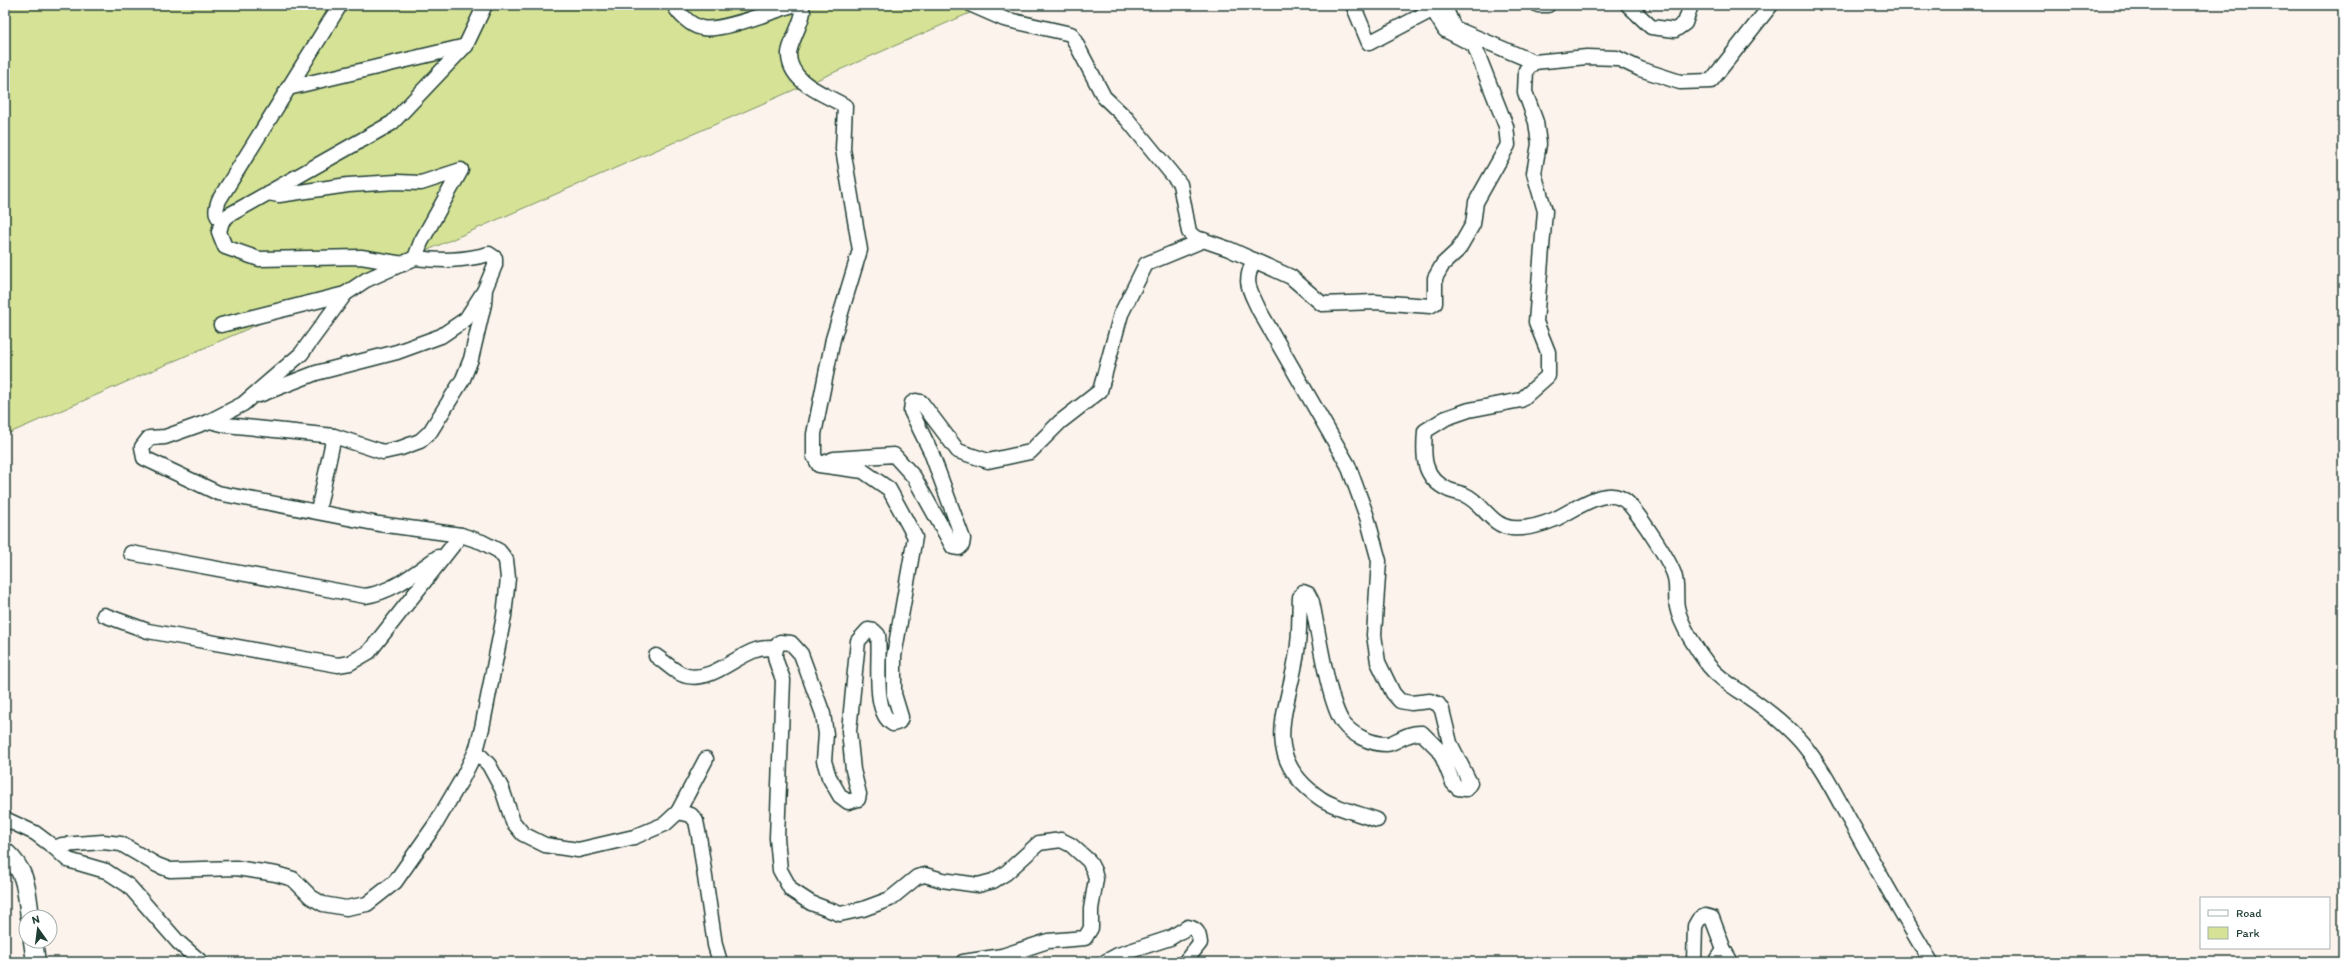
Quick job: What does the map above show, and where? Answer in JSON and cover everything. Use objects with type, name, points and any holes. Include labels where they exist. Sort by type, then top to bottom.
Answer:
[{"type":"main road","points":[[5,852],[17,863],[24,876],[29,909]]},
{"type":"main road","points":[[34,949],[36,962]]},
{"type":"street","points":[[222,221],[218,218],[216,211],[219,200],[340,5]]},
{"type":"street","points":[[55,848],[62,845],[103,842],[122,844],[157,865],[170,870],[236,868],[276,874],[293,879],[311,897],[323,904],[346,908],[367,904],[395,882],[435,825],[462,780],[476,751],[501,631],[508,578],[506,560],[499,551],[482,542],[461,534],[379,524],[318,511],[218,493],[170,468],[144,458],[142,447],[149,438],[165,437],[210,421],[253,397],[316,373],[397,352],[441,336],[466,319],[485,289],[495,265],[495,258],[489,254],[470,259],[443,261],[409,261],[361,257],[259,259],[225,247],[219,232],[222,221],[229,215],[392,123],[466,45],[485,5]]},
{"type":"street","points":[[674,5],[679,14],[702,28],[729,25],[794,5],[800,7],[803,12],[801,25],[789,53],[792,66],[800,80],[822,95],[845,106],[843,149],[860,250],[833,339],[814,434],[814,456],[819,465]]},
{"type":"street","points":[[972,5],[1004,19],[1070,34],[1104,97],[1127,119],[1180,184],[1189,232],[1194,237],[1254,260],[1291,277],[1322,304],[1375,302],[1430,306],[1435,303],[1436,278],[1443,264],[1458,250],[1473,224],[1476,202],[1508,145],[1506,126],[1476,42]]},
{"type":"street","points":[[1353,5],[1369,43],[1435,7],[1445,30],[1534,62],[1587,57],[1617,58],[1640,69],[1680,82],[1711,81],[1772,5]]},
{"type":"street","points":[[1538,5],[1548,5]]},
{"type":"street","points":[[1628,5],[1651,27],[1674,30],[1685,23],[1691,5]]},
{"type":"street","points":[[288,88],[466,45]]},
{"type":"street","points":[[1534,62],[1526,70],[1525,92],[1536,122],[1540,144],[1534,173],[1545,211],[1536,322],[1548,352],[1548,376],[1521,400],[1469,410],[1446,418],[1425,431],[1423,454],[1425,467],[1438,485],[1469,497],[1498,524],[1511,528],[1539,525],[1554,520],[1581,505],[1602,497],[1616,497],[1627,502],[1664,556],[1674,575],[1677,590],[1676,606],[1680,619],[1709,666],[1722,680],[1784,724],[1802,743],[1826,778],[1900,912],[1931,962]]},
{"type":"street","points":[[221,325],[345,294],[366,280],[409,261],[461,170],[421,183],[397,182],[348,185],[279,196],[268,193]]},
{"type":"street","points":[[819,465],[834,459],[894,456],[914,476],[953,547],[959,548],[962,545],[963,540],[930,452],[911,411],[912,403],[916,401],[921,402],[958,451],[988,461],[1030,452],[1060,422],[1100,391],[1121,314],[1146,264],[1204,240]]},
{"type":"street","points":[[1254,260],[1247,275],[1248,286],[1259,310],[1348,465],[1367,517],[1379,561],[1374,635],[1378,662],[1393,693],[1400,701],[1411,703],[1430,701],[1438,704],[1442,710],[1450,743],[1470,783],[1466,789],[1458,788],[1453,782],[1440,751],[1422,733],[1411,732],[1388,744],[1373,742],[1358,736],[1343,722],[1331,693],[1312,602],[1308,594],[1303,592],[1300,597],[1298,652],[1282,715],[1284,756],[1300,781],[1321,799],[1377,820]]},
{"type":"street","points":[[210,421],[226,425],[334,436],[383,452],[401,448],[420,441],[430,432],[463,379],[471,359],[484,304],[485,289]]},
{"type":"street","points":[[253,397],[301,354],[345,294]]},
{"type":"street","points":[[318,511],[334,436]]},
{"type":"street","points":[[656,656],[679,673],[686,676],[696,676],[727,667],[755,650],[774,648],[780,642],[791,643],[801,654],[823,714],[826,734],[824,761],[828,777],[840,796],[848,802],[854,802],[858,799],[859,794],[853,770],[849,731],[858,641],[868,630],[874,631],[878,635],[877,674],[884,714],[887,721],[893,724],[899,722],[901,717],[894,694],[894,656],[906,599],[915,537],[889,488],[863,471],[819,465]]},
{"type":"street","points":[[104,615],[148,631],[332,664],[350,663],[369,652],[461,534]]},
{"type":"street","points":[[131,553],[365,596],[378,594],[392,588],[447,552]]},
{"type":"street","points":[[774,648],[774,657],[783,680],[777,838],[780,870],[791,890],[811,903],[840,914],[863,909],[890,899],[917,878],[925,875],[942,880],[978,885],[993,881],[1006,873],[1039,843],[1049,840],[1061,840],[1071,845],[1089,861],[1094,871],[1096,884],[1091,909],[1091,928],[1085,938],[1048,941],[1002,956],[963,962]]},
{"type":"street","points":[[476,751],[489,766],[502,789],[513,822],[524,834],[545,845],[578,850],[634,837],[665,824],[678,812],[706,759]]},
{"type":"street","points":[[678,812],[691,814],[696,821],[715,944],[720,962]]},
{"type":"street","points":[[5,819],[35,833],[68,860],[106,871],[129,886],[178,942],[201,962]]},
{"type":"street","points":[[1694,962],[1695,926],[1699,919],[1705,916],[1712,918],[1716,924],[1724,950],[1731,962]]},
{"type":"street","points":[[1105,962],[1118,955],[1170,938],[1188,927],[1194,928],[1199,934],[1200,943],[1185,962]]},
{"type":"street","points":[[1716,962],[1724,950]]},
{"type":"green space","points":[[5,5],[988,5],[5,435]]}]
